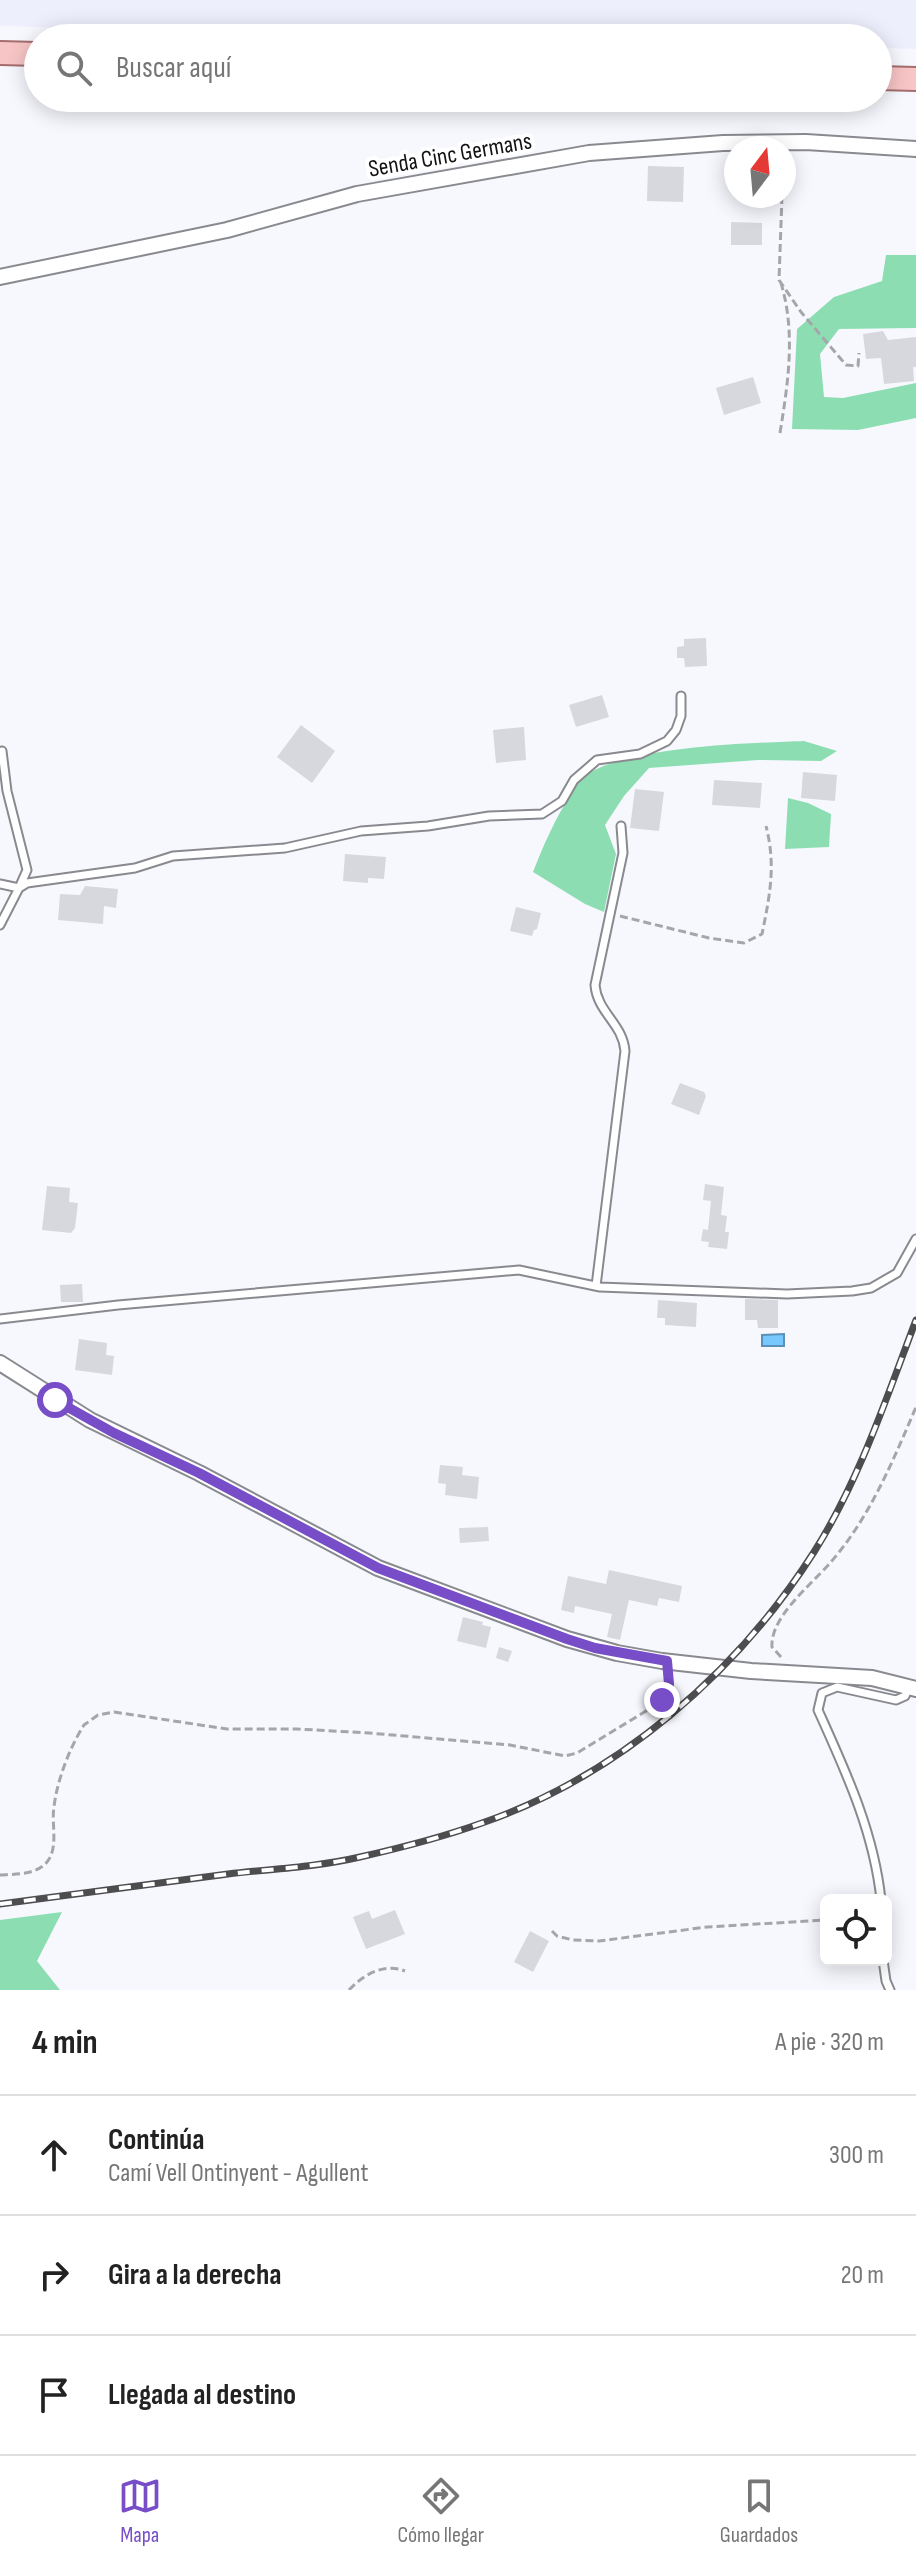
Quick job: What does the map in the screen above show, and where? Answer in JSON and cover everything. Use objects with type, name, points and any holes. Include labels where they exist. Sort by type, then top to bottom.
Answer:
[{"type":"main road","points":[[0,53],[24,54]]},
{"type":"main road","points":[[892,78],[916,79]]},
{"type":"street","name":"Senda Cinc Germans","points":[[0,277],[227,230],[357,194],[589,153],[723,143],[806,142],[916,149]]},
{"type":"street","points":[[0,1363],[102,1427],[199,1473],[401,1578],[581,1644],[667,1661],[751,1671],[872,1678],[912,1688]]},
{"type":"lane","points":[[0,884],[19,888],[27,883],[135,868],[173,856],[285,848],[361,831],[428,826],[489,816],[542,814],[562,801],[574,780],[597,760],[640,754],[667,741],[676,730],[681,716],[681,696]]},
{"type":"lane","points":[[0,925],[27,870],[7,791],[2,751]]},
{"type":"lane","points":[[596,1286],[625,1051],[619,1028],[596,997],[595,985],[623,853],[621,826]]},
{"type":"lane","points":[[0,1319],[118,1305],[519,1270],[596,1286],[787,1294],[871,1288],[897,1273],[916,1239]]},
{"type":"lane","points":[[880,1894],[873,1848],[856,1794],[818,1710],[818,1703],[822,1693],[837,1687],[896,1700],[912,1688]]},
{"type":"lane","points":[[883,1966],[890,1990]]},
{"type":"path","points":[[780,433],[790,357],[789,309],[779,280],[782,208]]},
{"type":"path","points":[[779,280],[801,312],[846,365],[858,366],[859,353]]},
{"type":"path","points":[[608,926],[620,916],[744,943],[762,934],[771,892],[773,852],[766,826]]},
{"type":"path","points":[[792,1659],[775,1654],[773,1631],[855,1529],[884,1477],[916,1407]]},
{"type":"path","points":[[0,1875],[32,1872],[48,1861],[53,1848],[53,1810],[60,1780],[81,1731],[90,1719],[98,1715],[125,1713],[227,1729],[297,1729],[510,1745],[571,1756],[641,1716],[662,1700],[669,1684],[667,1661]]},
{"type":"path","points":[[552,1931],[557,1936],[573,1940],[599,1941],[707,1927],[820,1920]]},
{"type":"path","points":[[349,1990],[374,1972],[392,1966],[405,1971]]},
{"type":"shaded area","points":[[0,0],[916,0],[916,49],[892,48],[892,24],[0,26]]},
{"type":"green space","points":[[886,255],[916,255],[916,328],[839,329],[820,354],[824,397],[843,398],[916,383],[916,418],[858,430],[792,429],[797,329],[834,297],[882,281]]},
{"type":"green space","points":[[804,741],[837,751],[821,761],[758,760],[649,768],[624,796],[605,825],[616,854],[604,912],[533,872],[555,822],[577,784],[599,768],[624,759],[687,748]]},
{"type":"green space","points":[[788,798],[831,814],[829,847],[785,849]]},
{"type":"green space","points":[[62,1912],[37,1961],[60,1990],[0,1990],[0,1920]]},
{"type":"water","points":[[784,1334],[784,1346],[762,1346],[762,1335]]},
{"type":"building","points":[[648,166],[684,167],[683,202],[647,201]]},
{"type":"building","points":[[731,222],[762,223],[762,245],[731,245]]},
{"type":"building","points":[[883,331],[888,340],[916,337],[914,381],[884,384],[881,358],[866,359],[863,334]]},
{"type":"building","points":[[753,377],[761,403],[724,415],[716,388]]},
{"type":"building","points":[[706,638],[707,666],[685,667],[684,658],[677,658],[677,647],[684,646],[684,639]]},
{"type":"building","points":[[602,695],[609,717],[576,727],[569,705]]},
{"type":"building","points":[[301,725],[335,751],[312,783],[277,757]]},
{"type":"building","points":[[524,727],[526,760],[496,763],[493,730]]},
{"type":"building","points":[[803,772],[837,775],[835,801],[801,798]]},
{"type":"building","points":[[714,780],[762,783],[760,808],[712,805]]},
{"type":"building","points":[[635,789],[664,792],[659,831],[630,828]]},
{"type":"building","points":[[345,854],[386,857],[384,879],[368,878],[368,883],[343,881]]},
{"type":"building","points":[[85,886],[118,889],[116,908],[104,906],[103,924],[58,920],[60,894],[80,895]]},
{"type":"building","points":[[516,907],[541,913],[532,936],[510,931]]},
{"type":"building","points":[[680,1083],[704,1092],[706,1096],[699,1115],[671,1104]]},
{"type":"building","points":[[705,1184],[724,1187],[721,1215],[727,1216],[727,1249],[708,1247],[709,1242],[701,1241],[703,1229],[708,1230],[711,1201],[703,1200]]},
{"type":"building","points":[[47,1186],[70,1188],[69,1202],[78,1203],[75,1228],[71,1233],[42,1230]]},
{"type":"building","points":[[82,1284],[83,1302],[61,1302],[60,1285]]},
{"type":"building","points":[[745,1299],[778,1300],[778,1328],[758,1328],[757,1320],[745,1320]]},
{"type":"building","points":[[658,1300],[697,1303],[696,1327],[665,1325],[665,1318],[657,1318]]},
{"type":"building","points":[[79,1339],[107,1343],[106,1355],[114,1356],[112,1375],[75,1370]]},
{"type":"building","points":[[440,1465],[463,1467],[462,1475],[479,1477],[477,1499],[445,1495],[446,1484],[438,1483]]},
{"type":"building","points":[[488,1527],[489,1541],[460,1543],[459,1528]]},
{"type":"building","points":[[609,1570],[682,1586],[679,1602],[659,1598],[657,1606],[629,1600],[620,1640],[607,1637],[612,1614],[575,1606],[574,1613],[561,1610],[568,1576],[606,1584]]},
{"type":"building","points":[[463,1617],[491,1627],[486,1648],[457,1641]]},
{"type":"building","points":[[499,1647],[512,1651],[508,1662],[496,1658]]},
{"type":"building","points":[[395,1910],[405,1934],[366,1949],[353,1917],[369,1911],[372,1919]]},
{"type":"building","points":[[530,1931],[549,1941],[533,1972],[514,1962]]},
{"type":"railway","points":[[0,1904],[327,1863],[390,1850],[437,1838],[532,1803],[627,1749],[711,1679],[749,1639],[814,1552],[858,1468],[916,1320]]},
{"type":"route","points":[[55,1400],[401,1578],[595,1648],[667,1661],[669,1684],[662,1700]]}]
